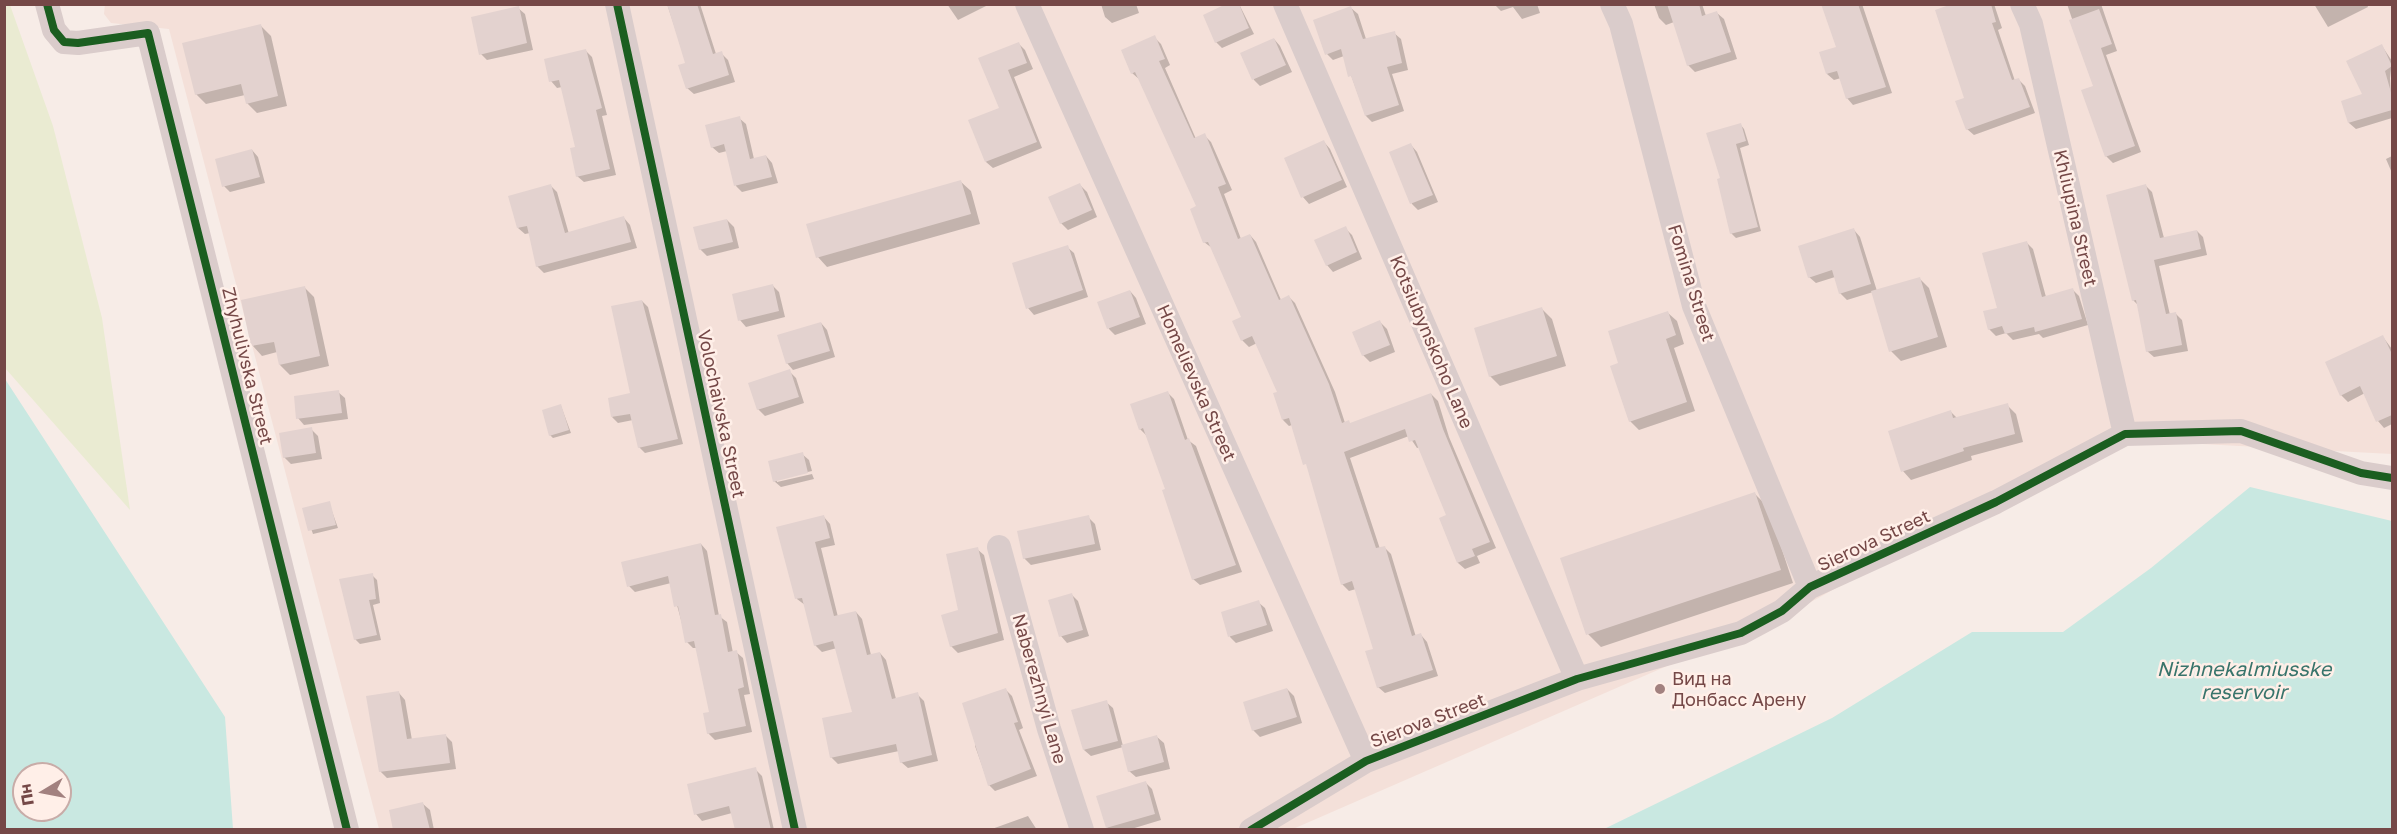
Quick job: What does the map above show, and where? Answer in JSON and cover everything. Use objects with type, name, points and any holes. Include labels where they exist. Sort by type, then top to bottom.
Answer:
[{"type":"street","name":"Zhyhulivska Street","points":[[47,4],[54,30],[64,42],[78,44],[148,33],[347,830]]},
{"type":"street","name":"Volochaivska Street","points":[[617,4],[795,830]]},
{"type":"street","name":"Homelievska Street","points":[[1026,4],[1366,761]]},
{"type":"street","name":"Kotsiubynskoho Lane","points":[[1286,4],[1577,679]]},
{"type":"street","name":"Fomina Street","points":[[1612,4],[1621,24],[1695,306],[1810,587]]},
{"type":"street","name":"Khliupina Street","points":[[2022,4],[2031,24],[2125,434]]},
{"type":"street","name":"Sierova Street","points":[[1251,830],[1366,761],[1577,679],[1741,633],[1782,611],[1810,587],[1996,502],[2125,434],[2241,431],[2361,473],[2392,478]]},
{"type":"street","name":"Naberezhnyi Lane","points":[[999,548],[1049,729],[1082,830]]},
{"type":"shaded area","points":[[105,4],[2392,5],[2392,454],[2106,439],[1800,608],[1293,829],[379,829],[169,29],[111,23],[104,14]]},
{"type":"green space","points":[[4,5],[10,5],[53,126],[102,318],[130,510],[5,368]]},
{"type":"water","points":[[5,379],[225,717],[233,829],[5,829]]},
{"type":"water","name":"Nizhnekalmiusske reservoir","points":[[2250,487],[2392,521],[2392,829],[1604,829],[1832,718],[1972,632],[2063,632],[2151,568]]},
{"type":"building","points":[[667,4],[697,4],[713,54],[722,51],[729,75],[686,89],[678,65],[685,63]]},
{"type":"building","points":[[1226,4],[1239,4],[1249,28],[1215,43],[1203,15]]},
{"type":"building","points":[[1667,4],[1699,4],[1702,16],[1717,11],[1731,52],[1687,66]]},
{"type":"building","points":[[1821,4],[1858,4],[1886,87],[1846,99],[1837,71],[1826,74],[1819,52],[1836,47]]},
{"type":"building","points":[[1952,4],[1991,4],[1996,22],[1992,23],[2012,80],[2019,78],[2030,107],[1966,130],[1955,101],[1964,98],[1935,10]]},
{"type":"building","points":[[519,6],[527,43],[479,55],[471,17]]},
{"type":"building","points":[[1351,6],[1363,39],[1395,31],[1402,63],[1387,67],[1399,105],[1365,116],[1351,76],[1348,77],[1341,49],[1325,55],[1313,20]]},
{"type":"building","points":[[2099,9],[2112,44],[2101,48],[2135,146],[2105,157],[2081,90],[2093,86],[2069,20]]},
{"type":"building","points":[[261,24],[278,96],[246,104],[241,84],[195,95],[182,43]]},
{"type":"building","points":[[1155,35],[1165,59],[1159,61],[1194,138],[1205,133],[1226,184],[1218,187],[1238,239],[1250,234],[1279,300],[1289,295],[1329,384],[1342,423],[1349,420],[1350,423],[1431,393],[1443,429],[1490,542],[1472,549],[1475,556],[1457,563],[1439,518],[1446,515],[1415,440],[1409,442],[1405,429],[1344,452],[1376,548],[1385,546],[1412,636],[1421,633],[1433,670],[1377,688],[1365,651],[1373,649],[1352,581],[1341,585],[1306,464],[1303,465],[1289,418],[1282,420],[1273,393],[1277,392],[1252,336],[1241,341],[1232,321],[1241,317],[1208,242],[1203,243],[1190,209],[1196,206],[1135,72],[1131,74],[1121,50]]},
{"type":"building","points":[[1274,38],[1286,65],[1252,80],[1240,53]]},
{"type":"building","points":[[1019,42],[1027,63],[1008,70],[1037,142],[985,162],[968,120],[999,108],[978,58]]},
{"type":"building","points":[[2382,44],[2392,66],[2385,71],[2392,96],[2392,110],[2348,123],[2341,101],[2362,94],[2346,61]]},
{"type":"building","points":[[586,49],[602,108],[596,110],[610,169],[576,177],[570,148],[575,147],[559,80],[549,82],[544,59]]},
{"type":"building","points":[[740,116],[750,159],[766,155],[772,177],[734,186],[724,144],[711,148],[705,125]]},
{"type":"building","points":[[1741,123],[1746,141],[1736,144],[1758,227],[1730,234],[1717,179],[1720,178],[1706,133]]},
{"type":"building","points":[[1324,140],[1342,180],[1301,198],[1284,158]]},
{"type":"building","points":[[1411,143],[1433,195],[1410,204],[1389,152]]},
{"type":"building","points":[[252,149],[260,177],[222,187],[215,159]]},
{"type":"building","points":[[961,180],[971,214],[816,258],[806,224]]},
{"type":"building","points":[[1080,183],[1092,210],[1060,224],[1048,197]]},
{"type":"building","points":[[551,184],[565,233],[624,216],[631,242],[536,267],[527,226],[517,228],[508,196]]},
{"type":"building","points":[[2146,184],[2160,238],[2197,230],[2201,249],[2154,260],[2166,314],[2176,312],[2182,345],[2146,352],[2136,300],[2132,301],[2106,195]]},
{"type":"building","points":[[727,219],[733,242],[699,250],[693,227]]},
{"type":"building","points":[[1346,226],[1357,252],[1326,266],[1314,240]]},
{"type":"building","points":[[1854,228],[1871,284],[1839,294],[1832,270],[1808,278],[1798,246]]},
{"type":"building","points":[[2027,241],[2042,297],[2073,288],[2082,319],[2035,332],[2034,327],[2005,334],[2002,326],[1988,330],[1983,311],[1997,308],[1982,253]]},
{"type":"building","points":[[1068,245],[1083,290],[1026,309],[1012,263]]},
{"type":"building","points":[[1920,277],[1938,337],[1889,352],[1871,291]]},
{"type":"building","points":[[773,284],[779,311],[738,321],[732,294]]},
{"type":"building","points":[[305,286],[320,356],[279,365],[274,342],[251,346],[241,300]]},
{"type":"building","points":[[1130,290],[1140,317],[1107,329],[1097,302]]},
{"type":"building","points":[[642,300],[678,439],[638,448],[630,414],[611,417],[608,398],[630,393],[611,306]]},
{"type":"building","points":[[1542,307],[1557,356],[1489,377],[1474,328]]},
{"type":"building","points":[[1668,311],[1676,335],[1666,339],[1687,402],[1629,422],[1610,366],[1618,363],[1608,331]]},
{"type":"building","points":[[1380,320],[1390,345],[1362,356],[1352,332]]},
{"type":"building","points":[[821,322],[830,351],[786,364],[777,335]]},
{"type":"building","points":[[2383,335],[2392,354],[2392,415],[2376,422],[2360,386],[2340,396],[2325,362]]},
{"type":"building","points":[[790,369],[799,397],[757,410],[748,383]]},
{"type":"building","points":[[339,390],[342,413],[296,419],[294,396]]},
{"type":"building","points":[[1168,391],[1185,440],[1189,438],[1236,565],[1192,580],[1162,490],[1165,489],[1143,428],[1139,430],[1130,404]]},
{"type":"building","points":[[2008,403],[2015,434],[1963,448],[1964,451],[1901,472],[1888,431],[1951,410],[1953,418]]},
{"type":"building","points":[[561,404],[569,430],[549,436],[542,410]]},
{"type":"building","points":[[312,427],[316,453],[283,458],[279,433]]},
{"type":"building","points":[[803,452],[808,473],[773,482],[768,461]]},
{"type":"building","points":[[1755,492],[1781,570],[1586,635],[1560,558]]},
{"type":"building","points":[[330,501],[336,525],[308,531],[302,508]]},
{"type":"building","points":[[824,515],[830,538],[815,542],[834,616],[856,611],[867,655],[880,652],[892,699],[918,692],[932,755],[900,763],[896,744],[830,758],[822,718],[852,712],[833,641],[814,646],[802,598],[795,599],[776,527]]},
{"type":"building","points":[[1089,515],[1095,544],[1023,559],[1017,531]]},
{"type":"building","points":[[701,543],[715,615],[721,614],[728,652],[737,650],[744,687],[738,689],[746,726],[707,734],[703,713],[709,712],[694,641],[685,643],[678,606],[674,607],[668,576],[627,587],[621,562]]},
{"type":"building","points":[[978,547],[998,633],[950,647],[941,615],[958,610],[946,554]]},
{"type":"building","points":[[373,573],[376,599],[369,600],[377,635],[354,640],[339,579]]},
{"type":"building","points":[[1072,593],[1083,630],[1059,637],[1048,600]]},
{"type":"building","points":[[1259,600],[1267,625],[1228,637],[1221,612]]},
{"type":"building","points":[[1006,688],[1018,722],[1014,723],[1031,769],[988,786],[962,703]]},
{"type":"building","points":[[1287,688],[1297,717],[1252,731],[1243,702]]},
{"type":"building","points":[[399,691],[407,739],[446,734],[450,763],[379,772],[366,696]]},
{"type":"building","points":[[1107,700],[1118,741],[1083,750],[1071,710]]},
{"type":"building","points":[[1157,735],[1164,762],[1128,772],[1121,745]]},
{"type":"building","points":[[756,767],[771,830],[735,830],[729,806],[694,815],[687,784]]},
{"type":"building","points":[[1146,781],[1155,814],[1106,828],[1096,796]]},
{"type":"building","points":[[423,802],[430,830],[393,830],[389,810]]},
{"type":"cycle path","points":[[47,4],[54,30],[64,42],[78,43],[148,33],[347,830]]},
{"type":"cycle path","points":[[617,4],[795,830]]},
{"type":"cycle path","points":[[1251,830],[1366,761],[1577,679],[1741,633],[1782,611],[1810,587],[1996,502],[2125,434],[2241,431],[2361,473],[2392,478]]},
{"type":"place","name":"Вид на Донбасс Арену","points":[[1660,689]]}]
